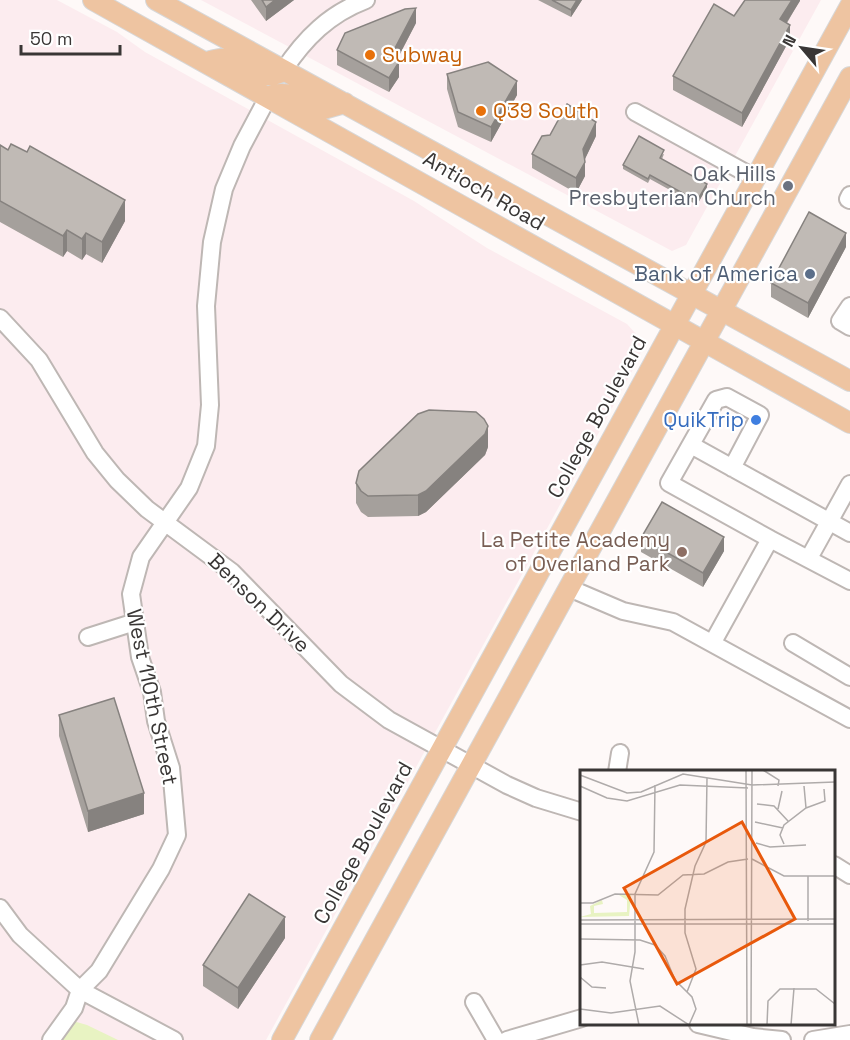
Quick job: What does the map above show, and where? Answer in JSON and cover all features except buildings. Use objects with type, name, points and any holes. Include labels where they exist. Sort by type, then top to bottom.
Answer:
[{"type":"main road","name":"Antioch Road","points":[[93,0],[850,423]]},
{"type":"main road","name":"Antioch Road","points":[[156,0],[850,381]]},
{"type":"main road","name":"College Boulevard","points":[[282,1040],[850,6]]},
{"type":"main road","points":[[205,62],[226,59],[264,76],[283,71]]},
{"type":"main road","points":[[320,1040],[850,77]]},
{"type":"main road","points":[[268,97],[279,94],[295,95],[324,109],[345,103]]},
{"type":"street","points":[[283,71],[298,48],[322,24],[343,10],[366,0]]},
{"type":"street","name":"West 110th Street","points":[[51,1040],[74,1008],[80,990],[99,971],[161,869],[177,835],[171,768],[156,720],[152,692],[140,657],[131,594],[141,557],[166,523],[193,479],[206,446],[210,405],[206,306],[208,265],[215,223],[224,189],[242,146],[268,97]]},
{"type":"street","points":[[635,112],[755,178]]},
{"type":"street","points":[[850,195],[848,199],[850,200]]},
{"type":"street","points":[[850,306],[840,321],[850,327]]},
{"type":"street","name":"Benson Drive","points":[[0,318],[39,360],[102,462],[134,498],[232,572],[350,691],[389,720],[470,765],[536,798],[580,811]]},
{"type":"street","points":[[732,468],[760,415],[727,397],[716,400],[669,483],[850,581]]},
{"type":"street","points":[[691,445],[850,532]]},
{"type":"street","points":[[809,558],[850,484]]},
{"type":"street","points":[[713,642],[770,539]]},
{"type":"street","points":[[569,588],[623,611],[673,622],[850,719]]},
{"type":"street","points":[[88,637],[135,622]]},
{"type":"street","points":[[793,643],[850,677]]},
{"type":"street","points":[[617,770],[620,753]]},
{"type":"street","points":[[835,866],[850,875]]},
{"type":"street","points":[[0,908],[7,929],[80,990],[174,1040]]},
{"type":"street","points":[[474,1002],[496,1040]]},
{"type":"street","points":[[507,1040],[580,1019]]},
{"type":"street","points":[[706,1025],[782,1040]]},
{"type":"street","points":[[813,1040],[850,1034]]},
{"type":"shaded area","points":[[0,0],[57,0],[117,32],[145,52],[414,201],[487,248],[627,324],[636,334],[642,348],[638,360],[536,549],[266,1040],[0,1040]]},
{"type":"shaded area","points":[[201,0],[821,0],[686,245],[672,251]]},
{"type":"green space","points":[[73,1021],[87,1025],[118,1040],[59,1040]]},
{"type":"place","name":"Subway","points":[[370,55]]},
{"type":"place","name":"Q39 South","points":[[481,111]]},
{"type":"place","name":"Oak Hills Presbyterian Church","points":[[788,186]]},
{"type":"place","name":"Bank of America","points":[[810,274]]},
{"type":"place","name":"QuikTrip","points":[[756,420]]},
{"type":"place","name":"La Petite Academy of Overland Park","points":[[682,552]]}]
